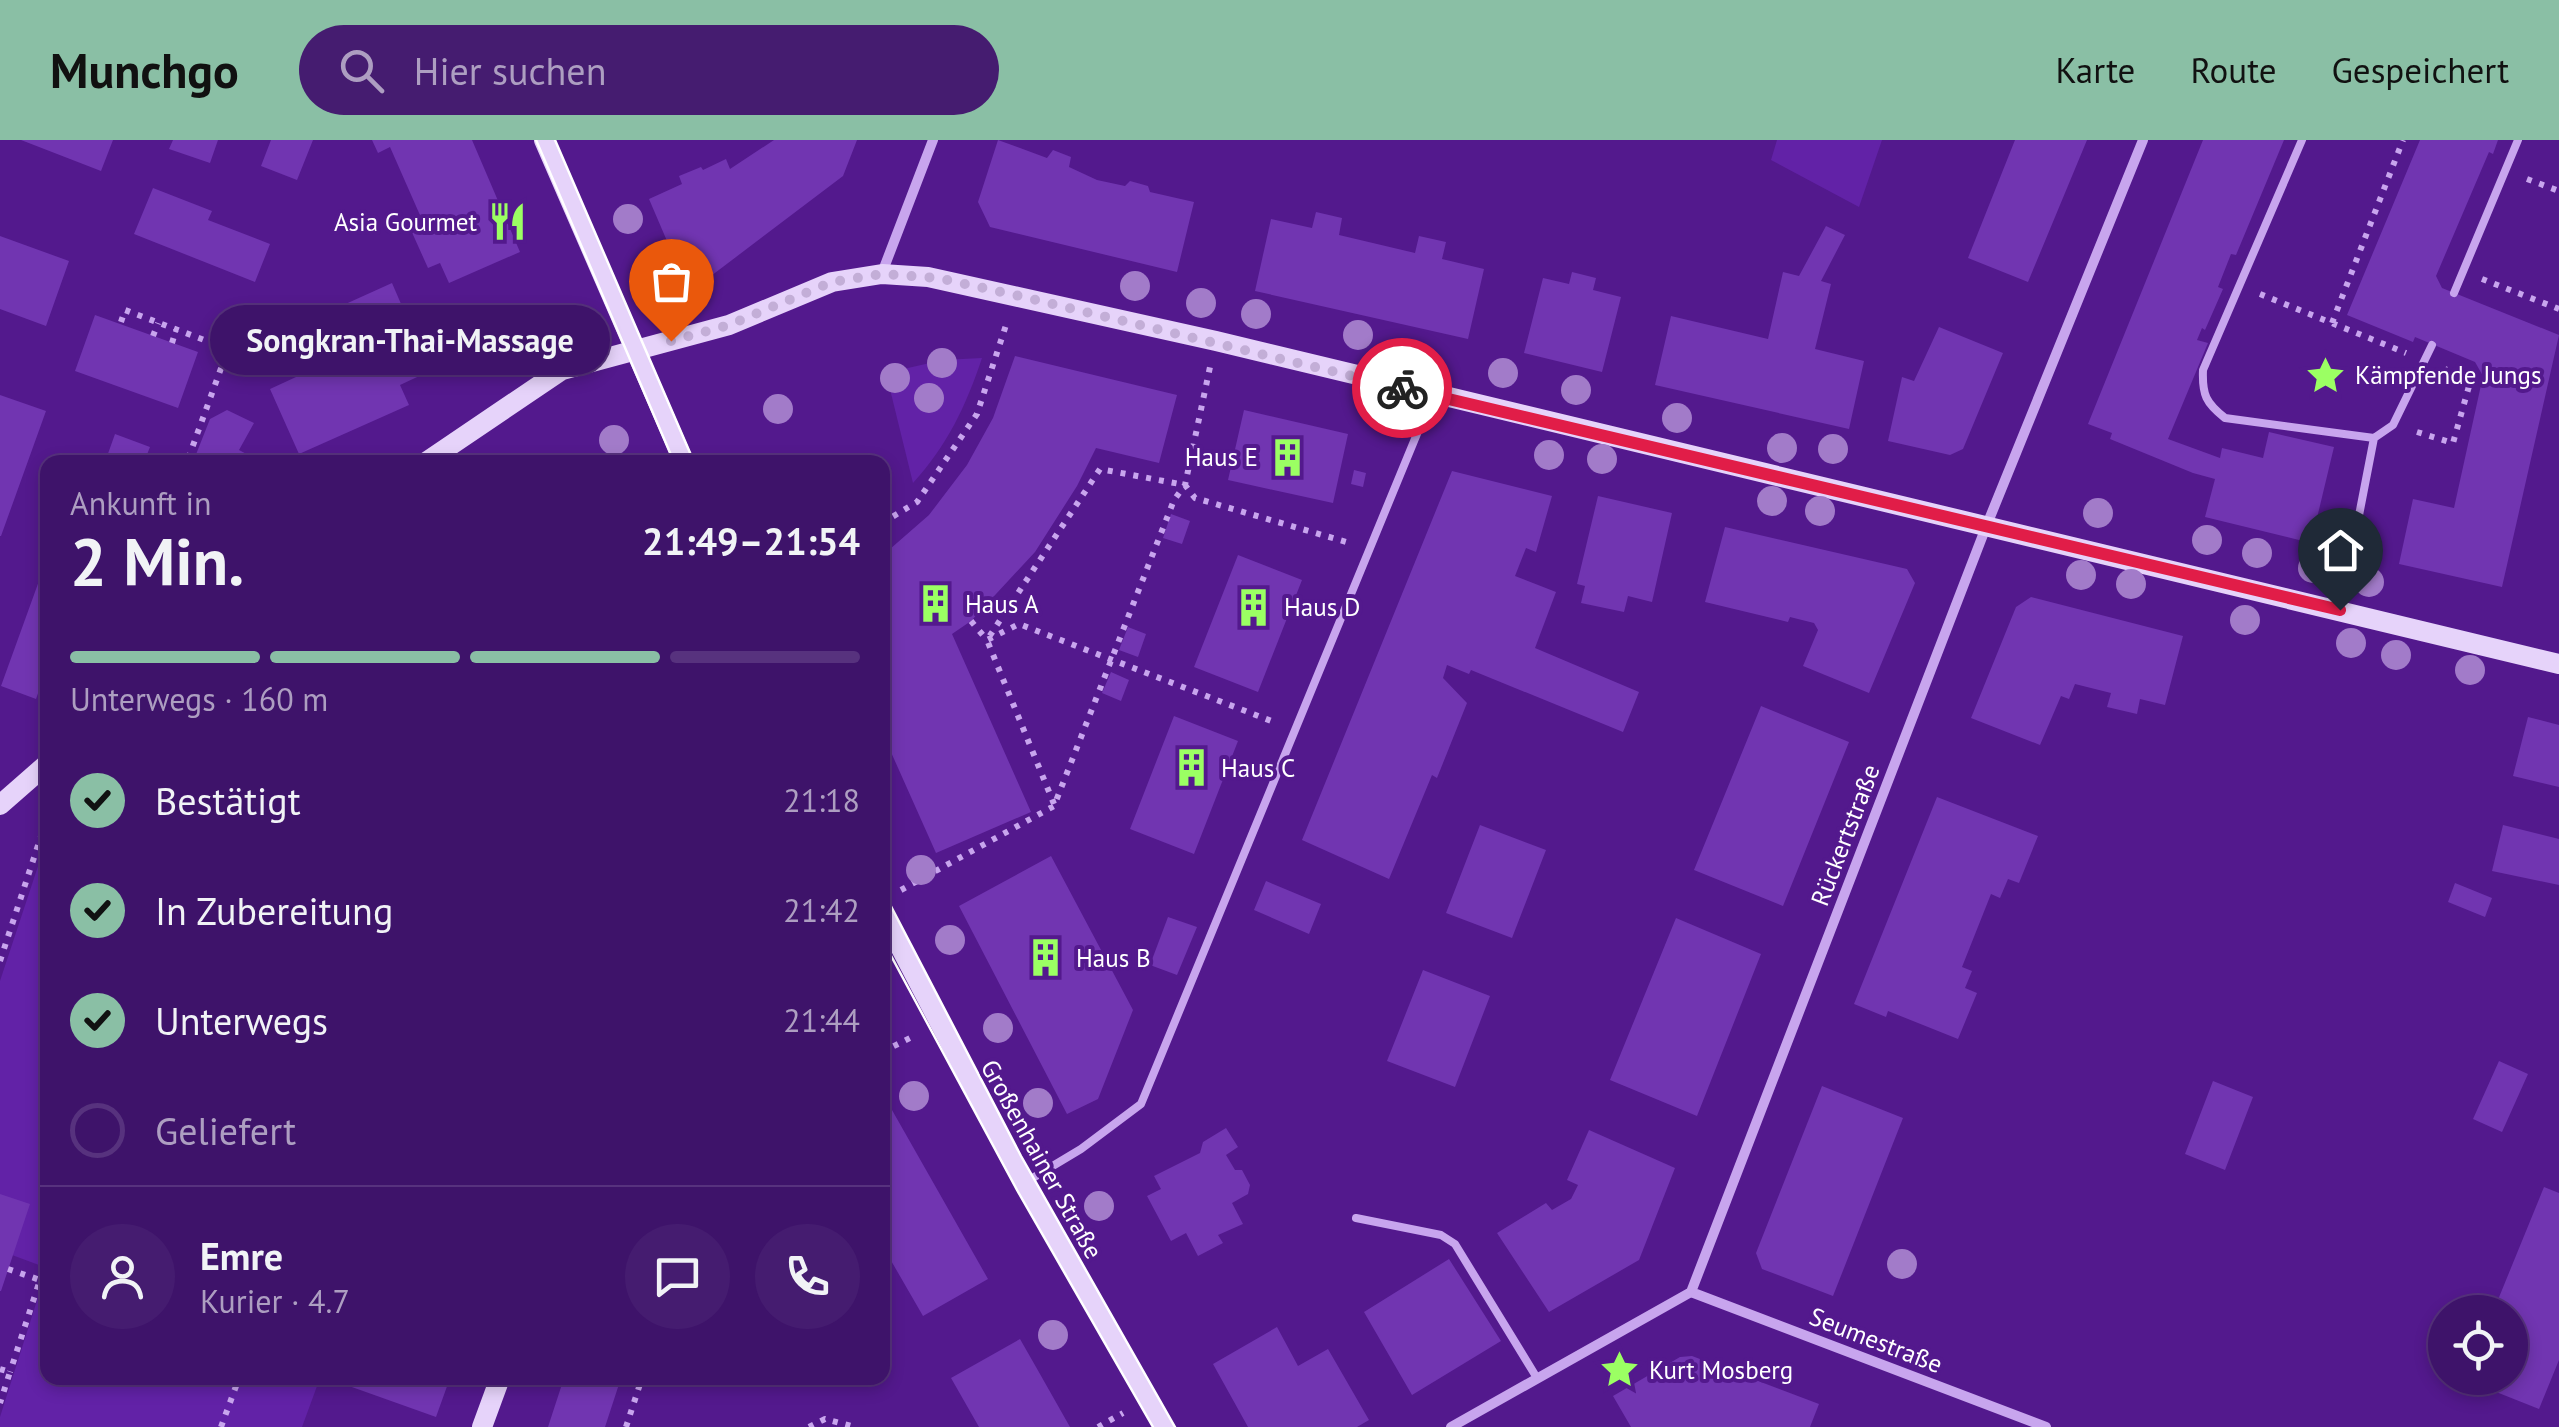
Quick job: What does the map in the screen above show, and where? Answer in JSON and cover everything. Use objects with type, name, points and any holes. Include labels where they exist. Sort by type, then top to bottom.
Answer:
[{"type":"street","points":[[544,140],[681,455]]},
{"type":"street","points":[[882,274],[933,140]]},
{"type":"street","name":"Rückertstraße","points":[[1691,1292],[1986,527],[2143,140]]},
{"type":"street","points":[[436,455],[562,370],[729,325],[832,282],[882,274],[938,278],[1216,341],[2559,664]]},
{"type":"street","points":[[0,805],[40,770]]},
{"type":"street","name":"Großenhainer Straße","points":[[890,915],[1025,1183],[1164,1427]]},
{"type":"street","points":[[1452,1427],[1691,1292]]},
{"type":"street","name":"Seumestraße","points":[[1691,1292],[2046,1427]]},
{"type":"street","points":[[482,1427],[497,1385]]},
{"type":"lane","points":[[2302,140],[2203,370],[2202,392],[2208,404],[2226,418],[2374,438],[2394,424],[2432,345]]},
{"type":"lane","points":[[2454,292],[2518,140]]},
{"type":"lane","points":[[1025,1183],[1081,1150],[1141,1104],[1433,396]]},
{"type":"lane","points":[[2340,610],[2374,438]]},
{"type":"lane","points":[[1356,1218],[1441,1235],[1455,1244],[1537,1378]]},
{"type":"path","points":[[2332,323],[2403,140]]},
{"type":"path","points":[[2506,171],[2559,191]]},
{"type":"path","points":[[2462,272],[2559,309]]},
{"type":"path","points":[[2240,286],[2471,379],[2454,443],[2394,424]]},
{"type":"path","points":[[890,518],[916,502],[977,414],[1015,295]]},
{"type":"path","points":[[121,322],[125,310],[228,349],[190,455]]},
{"type":"path","points":[[153,336],[158,323]]},
{"type":"path","points":[[172,343],[176,330]]},
{"type":"path","points":[[890,902],[1054,806],[1174,500],[1185,485],[1216,341]]},
{"type":"path","points":[[987,640],[1100,468],[1185,485],[1195,498],[1370,549]]},
{"type":"path","points":[[971,621],[987,640],[1054,806]]},
{"type":"path","points":[[987,640],[1019,624],[1294,729]]},
{"type":"path","points":[[0,961],[40,839]]},
{"type":"path","points":[[0,1403],[40,1280],[8,1269]]},
{"type":"path","points":[[0,1369],[10,1372]]},
{"type":"path","points":[[221,1427],[236,1385]]},
{"type":"path","points":[[626,1427],[640,1385]]},
{"type":"path","points":[[809,1427],[826,1419],[855,1427]]},
{"type":"shaded area","points":[[1777,140],[1882,140],[1859,207],[1771,160]]},
{"type":"shaded area","points":[[982,358],[954,425],[913,483],[886,373],[943,360]]},
{"type":"shaded area","points":[[40,860],[40,1265],[12,1255],[0,1194],[0,981]]},
{"type":"shaded area","points":[[40,1291],[40,1385],[317,1385],[302,1427],[0,1427]]},
{"type":"building","points":[[21,140],[113,140],[101,171]]},
{"type":"building","points":[[173,140],[218,140],[210,163],[169,149]]},
{"type":"building","points":[[271,140],[313,140],[297,180],[261,166]]},
{"type":"building","points":[[372,140],[472,140],[520,252],[449,283],[440,263],[428,268],[410,228],[423,222],[390,147],[378,153]]},
{"type":"building","points":[[774,140],[857,140],[843,176],[703,282],[682,276],[649,199],[682,184],[679,176],[726,159],[730,169]]},
{"type":"building","points":[[998,140],[1047,158],[1053,150],[1071,157],[1069,167],[1097,180],[1125,186],[1130,181],[1148,186],[1150,192],[1194,202],[1177,272],[990,227],[978,202]]},
{"type":"building","points":[[2015,140],[2087,140],[2028,282],[1968,258]]},
{"type":"building","points":[[2203,140],[2284,140],[2236,255],[2231,254],[2218,287],[2223,289],[2197,340],[2208,343],[2168,439],[2220,458],[2222,448],[2263,458],[2269,432],[2334,447],[2311,543],[2205,517],[2215,479],[2110,439],[2112,433],[2088,424]]},
{"type":"building","points":[[2420,140],[2498,140],[2493,154],[2489,152],[2436,276],[2442,288],[2559,335],[2502,587],[2399,564],[2413,499],[2454,508],[2483,376],[2475,362],[2347,315]]},
{"type":"building","points":[[153,188],[212,211],[208,220],[270,244],[255,282],[134,234]]},
{"type":"building","points":[[1316,212],[1342,218],[1339,235],[1415,253],[1419,236],[1446,242],[1442,259],[1484,269],[1468,339],[1255,291],[1271,219],[1312,228]]},
{"type":"building","points":[[1826,226],[1845,235],[1821,281],[1831,284],[1815,349],[1864,361],[1849,429],[1655,385],[1671,316],[1768,339],[1783,272],[1799,276]]},
{"type":"building","points":[[0,236],[69,261],[46,326],[0,309]]},
{"type":"building","points":[[1572,272],[1596,278],[1593,290],[1621,297],[1602,372],[1524,353],[1543,278],[1569,284]]},
{"type":"building","points":[[392,283],[430,371],[400,385],[409,405],[299,454],[270,389],[296,377],[277,335]]},
{"type":"building","points":[[95,315],[198,352],[178,408],[75,371]]},
{"type":"building","points":[[1939,327],[2003,353],[1963,449],[1950,455],[1888,441],[1902,377],[1914,381]]},
{"type":"building","name":"Haus A","points":[[1015,356],[1177,395],[1159,463],[1096,448],[1035,552],[971,621],[952,634],[1031,812],[936,853],[890,750],[890,549],[929,515],[967,465],[993,418]]},
{"type":"building","points":[[0,395],[46,411],[1,536],[0,536]]},
{"type":"building","points":[[227,410],[254,423],[239,450],[248,455],[196,455],[210,419]]},
{"type":"building","name":"Haus E","points":[[1244,410],[1348,434],[1333,503],[1228,480]]},
{"type":"building","points":[[115,434],[150,447],[147,455],[108,455]]},
{"type":"building","points":[[1354,470],[1366,473],[1363,487],[1351,484]]},
{"type":"building","points":[[1452,471],[1552,496],[1536,552],[1526,548],[1515,576],[1556,592],[1535,648],[1639,692],[1623,732],[1471,670],[1469,674],[1447,665],[1443,678],[1467,703],[1389,879],[1302,840]]},
{"type":"building","points":[[1598,496],[1672,513],[1652,602],[1628,596],[1624,612],[1581,603],[1585,586],[1577,584]]},
{"type":"building","points":[[1171,514],[1190,521],[1182,544],[1163,538]]},
{"type":"building","points":[[1725,527],[1907,569],[1915,583],[1869,693],[1803,666],[1818,630],[1814,623],[1790,617],[1788,622],[1705,602]]},
{"type":"building","name":"Haus D","points":[[1238,555],[1302,580],[1258,692],[1194,667]]},
{"type":"building","points":[[40,578],[40,688],[36,699],[1,686]]},
{"type":"building","points":[[2031,597],[2183,636],[2165,705],[2140,699],[2137,714],[2107,707],[2111,693],[2075,684],[2069,699],[2061,696],[2040,745],[1971,718],[2016,607]]},
{"type":"building","points":[[1128,627],[1146,634],[1138,657],[1119,650]]},
{"type":"building","points":[[1111,672],[1129,680],[1121,701],[1102,693]]},
{"type":"building","points":[[1761,706],[1849,742],[1783,906],[1694,870]]},
{"type":"building","name":"Haus C","points":[[1174,716],[1238,741],[1194,854],[1130,829]]},
{"type":"building","points":[[2528,717],[2559,725],[2559,787],[2513,776]]},
{"type":"building","points":[[1937,797],[2038,836],[2019,883],[2008,879],[2000,898],[1991,894],[1962,967],[1972,971],[1965,988],[1977,993],[1958,1039],[1888,1011],[1886,1017],[1854,1004]]},
{"type":"building","points":[[1480,825],[1546,850],[1512,938],[1446,913]]},
{"type":"building","points":[[2503,825],[2559,839],[2559,885],[2492,871]]},
{"type":"building","name":"Haus B","points":[[1051,856],[1133,1010],[1098,1099],[1067,1114],[959,906]]},
{"type":"building","points":[[1266,881],[1321,904],[1309,934],[1254,910]]},
{"type":"building","points":[[2455,883],[2492,898],[2485,917],[2448,902]]},
{"type":"building","points":[[1168,917],[1197,927],[1177,975],[1150,965]]},
{"type":"building","points":[[1676,918],[1761,954],[1697,1116],[1610,1080]]},
{"type":"building","points":[[1423,970],[1490,996],[1455,1087],[1387,1061]]},
{"type":"building","points":[[2499,1061],[2528,1074],[2502,1132],[2473,1119]]},
{"type":"building","points":[[2213,1081],[2253,1097],[2225,1170],[2185,1154]]},
{"type":"building","points":[[1822,1086],[1903,1118],[1833,1296],[1762,1269],[1756,1253]]},
{"type":"building","points":[[890,1107],[988,1279],[923,1316],[890,1259]]},
{"type":"building","points":[[1226,1128],[1238,1147],[1226,1155],[1235,1170],[1242,1170],[1250,1185],[1248,1194],[1232,1203],[1243,1224],[1218,1235],[1223,1243],[1198,1256],[1186,1233],[1171,1241],[1147,1196],[1161,1189],[1154,1176],[1200,1153],[1203,1142]]},
{"type":"building","points":[[1589,1130],[1675,1168],[1639,1260],[1549,1312],[1497,1233],[1546,1203],[1552,1210],[1571,1199],[1578,1185],[1567,1180]]},
{"type":"building","points":[[2544,1187],[2559,1193],[2559,1360],[2539,1409],[2504,1395],[2528,1395],[2528,1295],[2500,1295]]},
{"type":"building","points":[[0,1194],[30,1204],[1,1291],[0,1291]]},
{"type":"building","points":[[1449,1259],[1501,1341],[1412,1395],[1364,1312]]},
{"type":"building","points":[[1277,1327],[1298,1366],[1328,1349],[1369,1420],[1357,1427],[1248,1427],[1213,1364]]},
{"type":"building","points":[[1020,1339],[1070,1427],[979,1427],[951,1378]]},
{"type":"building","points":[[1692,1356],[1819,1404],[1810,1427],[1631,1427],[1613,1396],[1680,1357]]},
{"type":"building","points":[[346,1385],[447,1385],[436,1417]]},
{"type":"building","points":[[562,1385],[619,1385],[605,1427],[548,1427]]},
{"type":"tram line","points":[[536,140],[671,455]]},
{"type":"tram line","points":[[555,140],[691,455]]},
{"type":"tram line","points":[[890,904],[1021,1156],[1175,1427]]},
{"type":"tram line","points":[[890,954],[1017,1190],[1153,1427]]},
{"type":"way so far","points":[[671,341],[729,325],[832,282],[882,274],[938,278],[1402,388]]},
{"type":"place","name":"Asia Gourmet","points":[[507,222]]},
{"type":"place","name":"Songkran-Thai-Massage","points":[[671,341]]},
{"type":"place","name":"Kämpfende Jungs","points":[[2325,375]]},
{"type":"place","name":"Haus E","points":[[1288,457]]},
{"type":"place","name":"Haus A","points":[[935,604]]},
{"type":"place","name":"Haus D","points":[[1254,607]]},
{"type":"place","name":"Haus C","points":[[1191,768]]},
{"type":"place","name":"Haus B","points":[[1046,958]]},
{"type":"place","name":"Kurt Mosberg","points":[[1619,1370]]},
{"type":"route","points":[[1402,388],[2340,610]]}]
